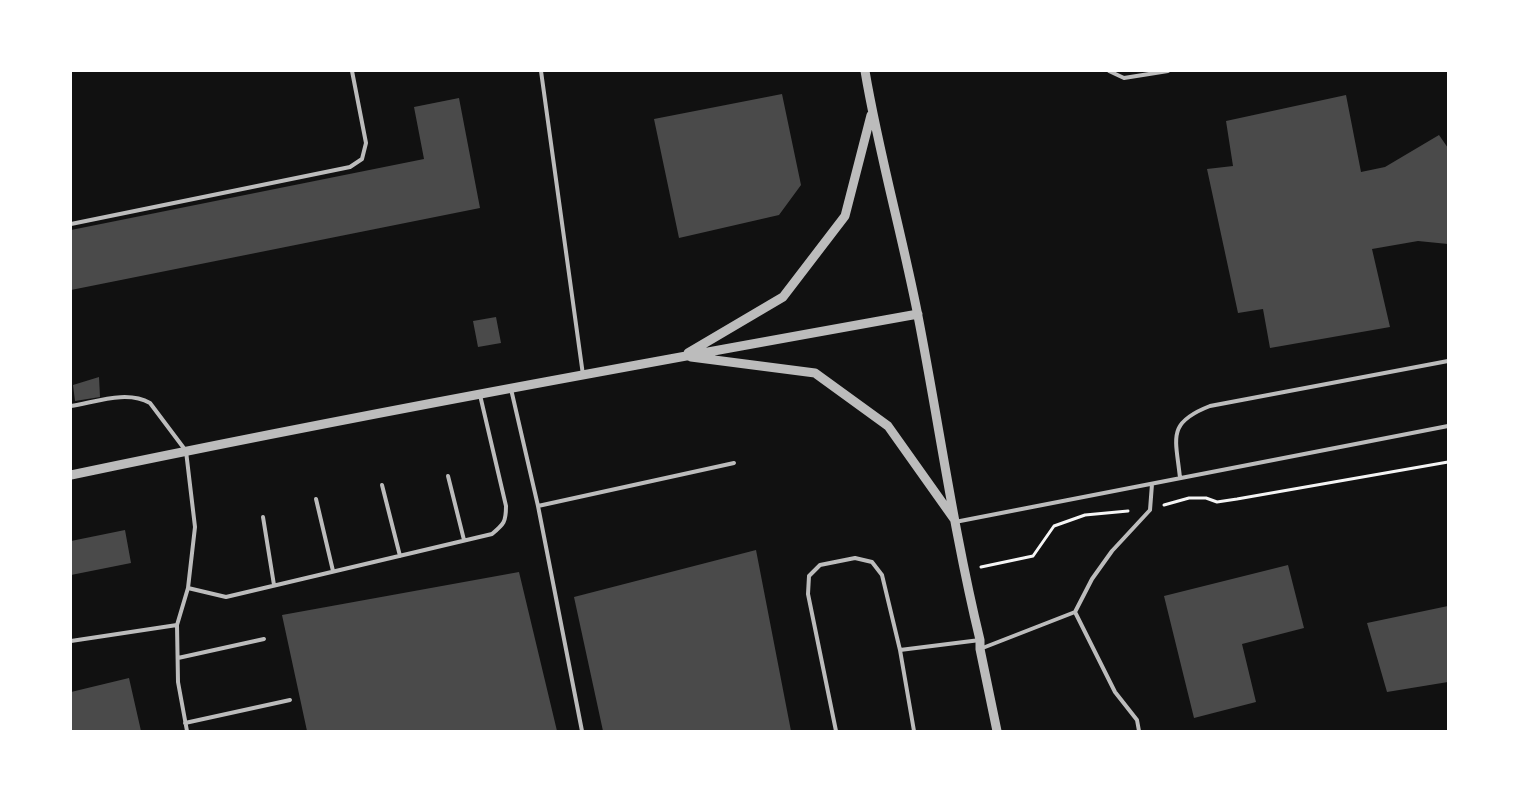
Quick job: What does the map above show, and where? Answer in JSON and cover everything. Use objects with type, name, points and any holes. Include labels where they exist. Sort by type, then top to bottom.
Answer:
[{"type":"street","points":[[865,71],[872,112],[918,314],[963,571],[997,731]]},
{"type":"street","points":[[683,356],[783,297],[845,216],[872,112]]},
{"type":"street","points":[[71,475],[186,451],[683,356],[918,314]]},
{"type":"street","points":[[683,356],[815,373],[888,426],[955,522]]},
{"type":"lane","points":[[71,224],[350,167],[362,159],[366,143],[352,71]]},
{"type":"lane","points":[[541,71],[584,375]]},
{"type":"lane","points":[[1109,71],[1124,78],[1168,71]]},
{"type":"lane","points":[[1180,478],[1176,433],[1182,421],[1196,411],[1210,406],[1448,361]]},
{"type":"lane","points":[[511,389],[538,506],[582,731]]},
{"type":"lane","points":[[188,588],[226,597],[492,534],[506,519],[506,506],[480,395]]},
{"type":"lane","points":[[71,406],[129,396],[143,399],[150,403],[186,451],[195,527],[188,588],[177,625],[178,682],[187,731]]},
{"type":"lane","points":[[955,522],[1448,426]]},
{"type":"lane","points":[[538,506],[734,463]]},
{"type":"lane","points":[[448,476],[464,540]]},
{"type":"lane","points":[[900,650],[980,645],[1075,612],[1092,579],[1112,551],[1150,510],[1152,484]]},
{"type":"lane","points":[[382,485],[400,556]]},
{"type":"lane","points":[[316,499],[333,571]]},
{"type":"lane","points":[[263,517],[274,585]]},
{"type":"lane","points":[[836,731],[808,594],[810,576],[820,565],[855,558],[872,562],[882,575],[900,650],[914,731]]},
{"type":"lane","points":[[1075,612],[1115,692],[1137,720],[1139,731]]},
{"type":"lane","points":[[71,641],[177,625]]},
{"type":"lane","points":[[178,658],[264,639]]},
{"type":"lane","points":[[185,723],[290,700]]},
{"type":"path","points":[[963,571],[1033,556],[1054,526],[1085,515],[1150,510],[1188,498],[1206,498],[1217,502],[1448,462]]},
{"type":"building","points":[[782,94],[801,185],[779,215],[679,238],[654,119]]},
{"type":"building","points":[[1346,95],[1361,172],[1385,167],[1439,135],[1448,148],[1448,244],[1418,241],[1372,249],[1390,327],[1270,348],[1263,309],[1238,313],[1207,169],[1233,166],[1226,121]]},
{"type":"building","points":[[459,98],[480,208],[71,290],[71,230],[424,159],[414,107]]},
{"type":"building","points":[[496,317],[501,343],[478,347],[473,321]]},
{"type":"building","points":[[99,377],[100,397],[75,401],[73,385]]},
{"type":"building","points":[[125,530],[131,563],[71,575],[71,541]]},
{"type":"building","points":[[756,550],[791,731],[603,731],[574,597]]},
{"type":"building","points":[[1288,565],[1304,628],[1242,644],[1256,702],[1194,718],[1164,596]]},
{"type":"building","points":[[519,572],[557,731],[307,731],[282,615]]},
{"type":"building","points":[[1448,606],[1448,682],[1387,692],[1367,623]]},
{"type":"building","points":[[129,678],[141,731],[71,731],[71,692]]}]
